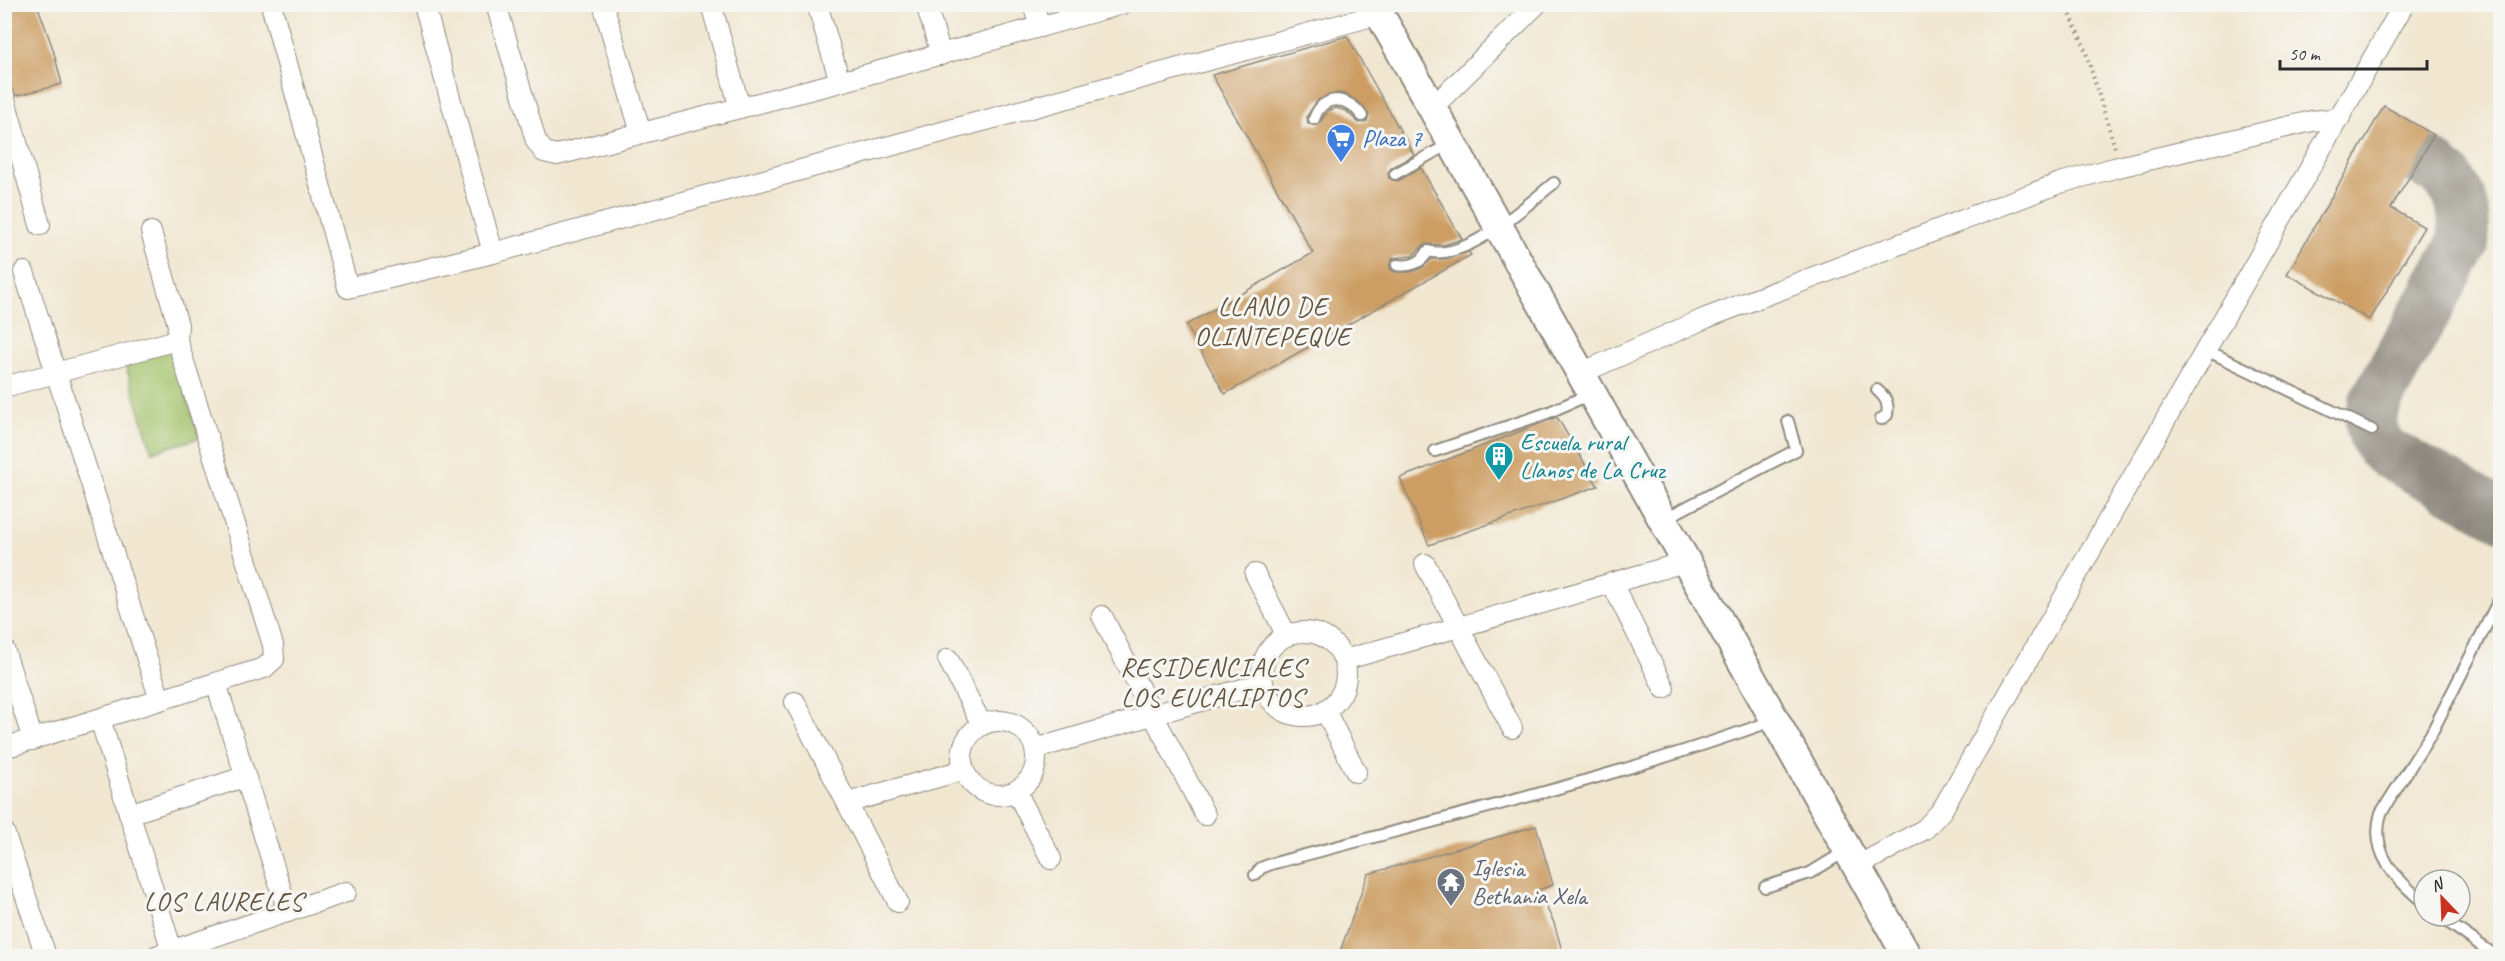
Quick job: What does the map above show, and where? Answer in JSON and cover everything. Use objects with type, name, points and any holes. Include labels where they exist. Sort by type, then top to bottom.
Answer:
[{"type":"main road","points":[[1377,9],[1661,521],[1907,957]]},
{"type":"street","points":[[271,4],[348,288],[493,253],[1377,9]]},
{"type":"street","points":[[424,4],[493,253]]},
{"type":"street","points":[[496,4],[534,134],[544,152],[566,154],[941,55],[1101,7],[1122,4]]},
{"type":"street","points":[[603,4],[641,133]]},
{"type":"street","points":[[711,4],[740,108]]},
{"type":"street","points":[[817,4],[840,82]]},
{"type":"street","points":[[926,4],[941,55]]},
{"type":"street","points":[[1033,4],[1040,27]]},
{"type":"street","points":[[1432,108],[1537,4]]},
{"type":"street","points":[[1851,859],[1913,837],[1925,829],[1942,810],[2404,5]]},
{"type":"street","points":[[4,96],[40,225]]},
{"type":"street","points":[[1586,384],[1742,303],[1800,284],[2060,183],[2120,166],[2312,121],[2340,118]]},
{"type":"street","points":[[4,748],[264,668],[274,659],[275,653],[177,340],[178,325],[151,232]]},
{"type":"street","points":[[24,272],[160,700]]},
{"type":"street","points":[[4,387],[177,340]]},
{"type":"street","points":[[1344,660],[1684,562]]},
{"type":"street","points":[[1425,564],[1512,728]]},
{"type":"street","points":[[1256,574],[1287,636]]},
{"type":"street","points":[[1612,583],[1664,688]]},
{"type":"street","points":[[1102,616],[1205,814]]},
{"type":"street","points":[[1301,632],[1315,633],[1328,639],[1344,660],[1346,676],[1343,689],[1336,701],[1325,710],[1307,715],[1289,713],[1269,697],[1263,683],[1264,662],[1269,651],[1287,636],[1301,632]]},
{"type":"street","points":[[4,650],[33,740]]},
{"type":"street","points":[[948,659],[982,725]]},
{"type":"street","points":[[216,683],[288,912]]},
{"type":"street","points":[[1035,749],[1263,683]]},
{"type":"street","points":[[795,702],[898,902]]},
{"type":"street","points":[[1325,710],[1356,772]]},
{"type":"street","points":[[100,719],[129,814],[164,954],[346,892]]},
{"type":"street","points":[[995,721],[1016,725],[1032,739],[1035,749],[1036,761],[1033,773],[1027,783],[1016,791],[996,795],[985,793],[975,788],[963,770],[963,748],[968,738],[982,725],[995,721]]},
{"type":"street","points":[[847,803],[963,770]]},
{"type":"street","points":[[129,814],[244,777]]},
{"type":"street","points":[[1016,791],[1051,859]]},
{"type":"street","points":[[4,832],[46,957]]},
{"type":"lane","points":[[1314,119],[1322,107],[1337,100],[1350,103],[1362,116]]},
{"type":"lane","points":[[1395,174],[1451,143]]},
{"type":"lane","points":[[1397,265],[1405,266],[1420,261],[1428,251],[1438,254],[1450,253],[1497,227],[1554,183]]},
{"type":"lane","points":[[2206,350],[2372,430]]},
{"type":"lane","points":[[1435,451],[1547,413],[1586,384]]},
{"type":"lane","points":[[1877,390],[1886,398],[1888,406],[1887,415],[1881,419]]},
{"type":"lane","points":[[1661,521],[1796,450],[1788,421]]},
{"type":"lane","points":[[2412,891],[2394,874],[2377,843],[2376,830],[2381,813],[2453,695],[2468,659],[2500,598]]},
{"type":"lane","points":[[1255,875],[1261,868],[1271,864],[1587,779],[1720,740],[1773,721]]},
{"type":"lane","points":[[1765,887],[1851,859]]},
{"type":"lane","points":[[2456,928],[2496,957]]},
{"type":"path","points":[[2066,4],[2084,46],[2120,166]]},
{"type":"green space","points":[[172,349],[199,438],[152,452],[125,363]]},
{"type":"building","points":[[4,4],[37,4],[53,49],[62,84],[16,96],[9,85],[4,68]]},
{"type":"building","name":"Plaza 7","points":[[1347,36],[1414,155],[1391,168],[1388,173],[1389,178],[1398,181],[1421,168],[1462,239],[1443,245],[1425,244],[1412,256],[1393,258],[1390,269],[1396,272],[1412,272],[1423,267],[1432,259],[1445,259],[1469,252],[1471,255],[1225,394],[1186,325],[1313,253],[1212,75]],"holes":[[[1337,93],[1346,94],[1361,104],[1369,114],[1367,121],[1359,123],[1346,111],[1336,108],[1328,111],[1318,125],[1308,124],[1307,116],[1318,100]]]},
{"type":"building","points":[[2384,106],[2434,135],[2391,208],[2424,227],[2370,320],[2287,274]]},
{"type":"building","name":"Escuela rural Llanos de La Cruz","points":[[1557,417],[1598,486],[1429,545],[1400,478]]},
{"type":"building","name":"Iglesia Bethania Xela","points":[[1536,826],[1553,885],[1538,890],[1554,923],[1564,957],[1338,957],[1368,874]]},
{"type":"taxiway","points":[[2420,159],[2443,175],[2457,193],[2463,215],[2463,244],[2375,402],[2372,429],[2377,441],[2386,452],[2500,514]]},
{"type":"place","name":"Plaza 7","points":[[1341,164]]},
{"type":"place","name":"Escuela rural Llanos de La Cruz","points":[[1499,482]]},
{"type":"place","name":"Iglesia Bethania Xela","points":[[1451,908]]},
{"type":"district","name":"LLANO DE OLINTEPEQUE","points":[[1273,321]]},
{"type":"district","name":"RESIDENCIALES LOS EUCALIPTOS","points":[[1213,682]]},
{"type":"district","name":"LOS LAURELES","points":[[224,901]]}]
